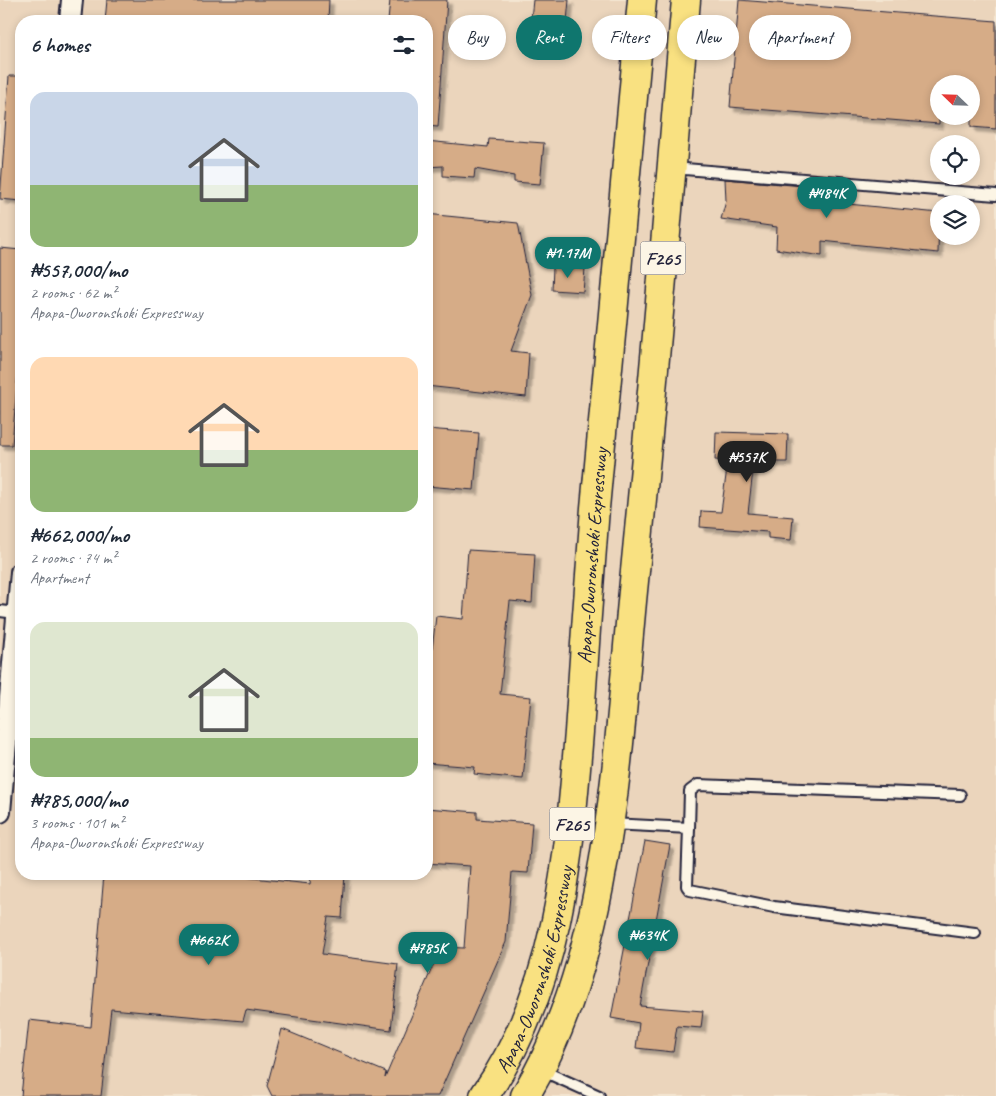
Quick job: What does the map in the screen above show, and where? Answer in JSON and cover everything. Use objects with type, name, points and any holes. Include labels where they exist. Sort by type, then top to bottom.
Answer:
[{"type":"main road","name":"Apapa-Oworonshoki Expressway","points":[[484,1096],[495,1080],[526,1021],[557,923],[572,824],[594,523],[642,0]]},
{"type":"main road","name":"Apapa-Oworonshoki Expressway","points":[[525,1096],[541,1070],[558,1029],[584,952],[610,824],[638,543],[686,0]]},
{"type":"street","points":[[71,15],[72,0]]},
{"type":"street","points":[[0,812],[8,612],[15,590]]},
{"type":"lane","points":[[671,168],[996,195]]},
{"type":"lane","points":[[960,795],[698,785],[690,791],[687,886],[695,892],[774,907],[975,933]]},
{"type":"lane","points":[[610,824],[689,828]]},
{"type":"lane","points":[[541,1070],[599,1096]]},
{"type":"shaded area","points":[[0,0],[996,0],[996,1096],[0,1096]]},
{"type":"building","points":[[107,0],[329,0],[328,15],[106,15]]},
{"type":"building","points":[[390,0],[447,0],[438,127],[433,127],[433,15],[389,15]]},
{"type":"building","points":[[533,0],[569,0],[568,15],[531,15]]},
{"type":"building","points":[[739,0],[996,21],[996,129],[971,127],[971,125],[980,125],[980,75],[930,75],[930,123],[730,107],[734,60],[739,60]]},
{"type":"building","points":[[9,76],[15,76],[15,200],[0,199]]},
{"type":"building","points":[[489,139],[544,143],[540,184],[514,182],[514,176],[475,169],[474,178],[443,176],[443,166],[433,167],[433,142],[488,147]]},
{"type":"building","points":[[725,179],[825,188],[825,191],[849,193],[848,204],[930,212],[930,245],[938,245],[938,253],[822,241],[822,256],[776,249],[777,227],[721,219],[726,201]]},
{"type":"building","points":[[433,215],[518,223],[532,295],[511,351],[529,353],[526,397],[433,387]]},
{"type":"building","points":[[0,248],[15,249],[15,408],[12,445],[0,445]]},
{"type":"building","points":[[553,267],[585,269],[583,292],[552,290]]},
{"type":"building","points":[[433,430],[479,433],[474,490],[433,487]]},
{"type":"building","points":[[716,432],[788,434],[787,462],[754,462],[748,513],[793,517],[791,540],[768,538],[768,532],[700,527],[701,511],[721,512],[728,461],[715,460]]},
{"type":"building","points":[[468,550],[535,554],[532,603],[510,601],[500,694],[531,697],[523,779],[474,774],[475,767],[433,764],[433,642],[436,616],[463,619]]},
{"type":"building","points":[[433,809],[477,812],[477,819],[532,823],[528,873],[512,872],[506,942],[438,1096],[272,1096],[267,1086],[282,1029],[386,1072],[385,1078],[441,947],[464,948],[470,866],[433,863]]},
{"type":"building","points":[[645,841],[670,845],[640,1006],[703,1011],[701,1028],[677,1026],[673,1052],[636,1048],[639,1023],[611,1018]]},
{"type":"building","points":[[103,880],[272,880],[310,884],[310,880],[345,880],[342,918],[328,917],[322,954],[398,964],[391,1030],[246,1010],[243,1021],[111,1009],[101,1096],[21,1096],[29,1020],[91,1027]]}]
